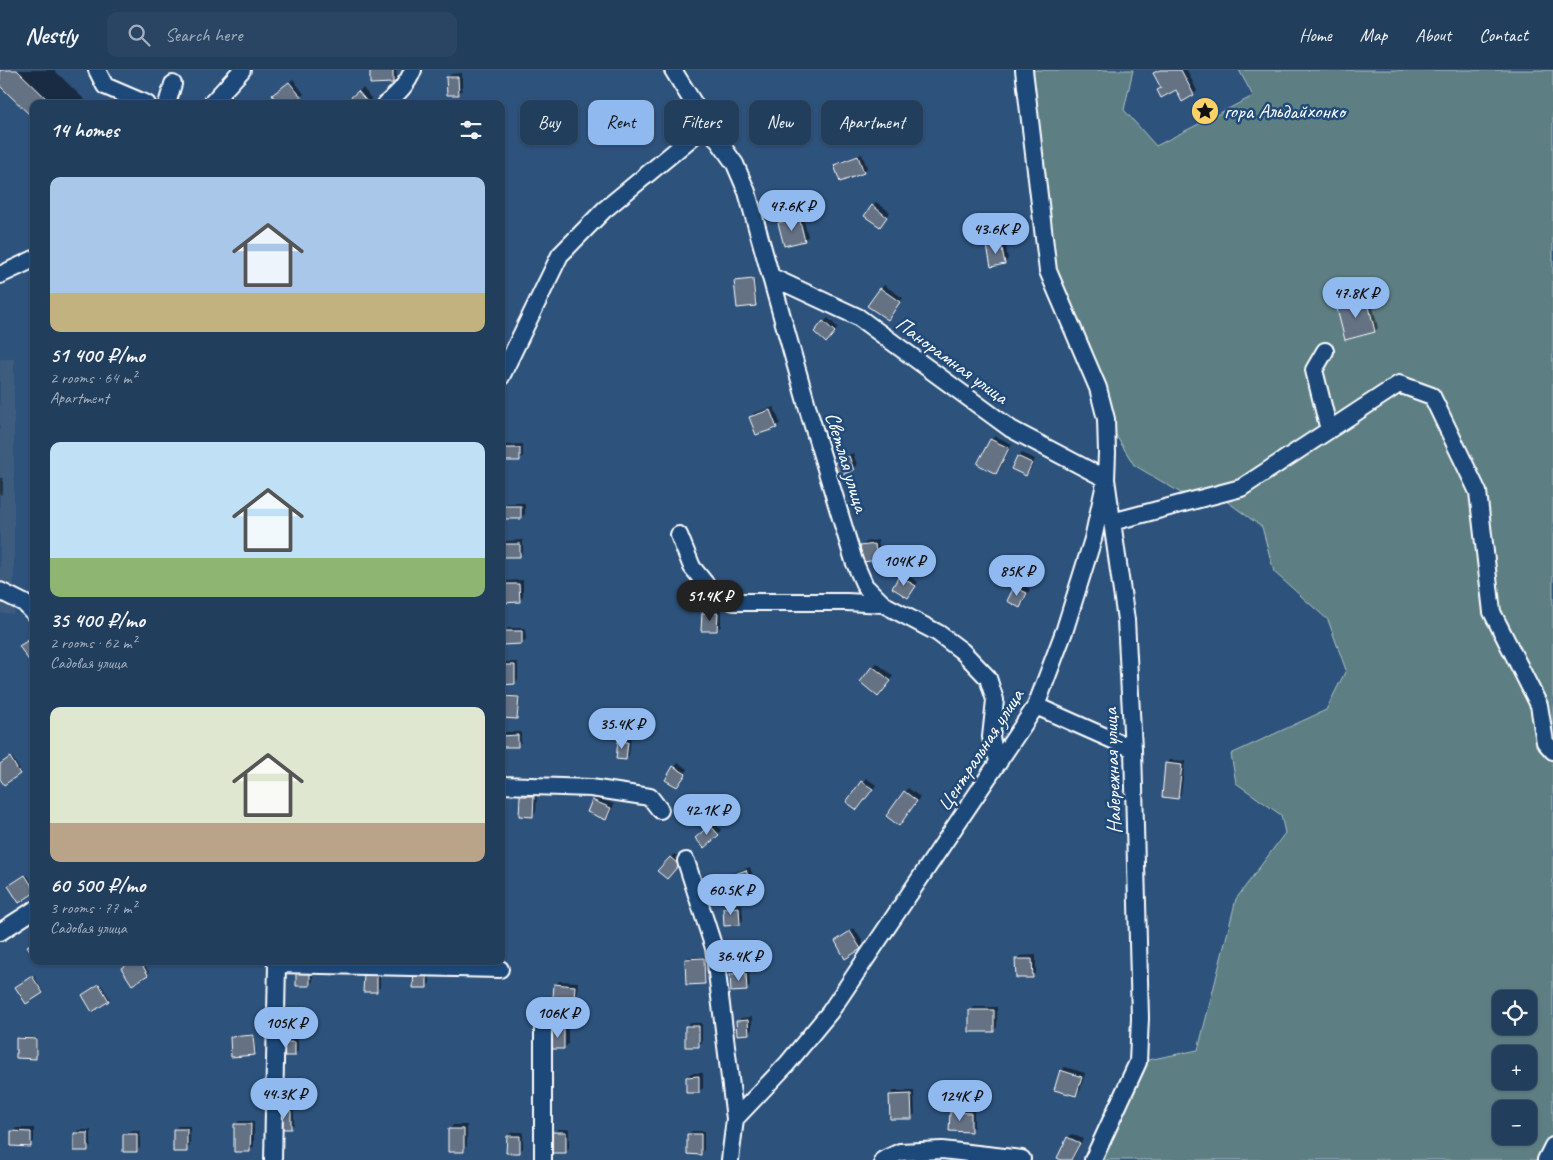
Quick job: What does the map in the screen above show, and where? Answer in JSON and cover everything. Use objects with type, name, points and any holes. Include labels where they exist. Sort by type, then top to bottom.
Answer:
[{"type":"street","points":[[96,70],[105,86],[137,100]]},
{"type":"street","points":[[216,100],[242,70]]},
{"type":"street","points":[[391,100],[402,90],[413,70]]},
{"type":"street","name":"Светлая улица","points":[[673,70],[692,100]]},
{"type":"street","name":"Центральная улица","points":[[735,1119],[788,1064],[830,1012],[1036,706],[1065,630],[1093,539],[1106,479],[1106,418],[1098,388],[1048,271],[1024,70]]},
{"type":"street","points":[[169,100],[174,84]]},
{"type":"street","points":[[505,369],[560,254],[604,210],[683,145]]},
{"type":"street","name":"Светлая улица","points":[[721,145],[735,164],[747,192],[810,416],[854,561],[865,586],[883,604],[938,633],[962,651],[988,678],[995,700],[991,737],[992,747],[999,762]]},
{"type":"street","points":[[0,275],[30,261]]},
{"type":"street","name":"Панорамная улица","points":[[772,277],[858,317],[1011,428],[1106,479]]},
{"type":"street","points":[[1325,351],[1314,370],[1329,430]]},
{"type":"street","points":[[1112,522],[1241,488],[1398,384],[1432,396],[1478,492],[1492,612],[1539,705],[1545,742],[1553,752]]},
{"type":"street","name":"Набережная улица","points":[[1093,1160],[1138,1062],[1140,1018],[1133,749],[1126,620],[1106,479]]},
{"type":"street","points":[[679,535],[692,567],[713,592],[734,602],[847,602],[883,604]]},
{"type":"street","points":[[0,592],[24,603],[30,609]]},
{"type":"street","points":[[1036,706],[1133,749]]},
{"type":"street","points":[[505,786],[591,788],[650,797],[660,810]]},
{"type":"street","points":[[686,861],[714,948],[735,1119],[730,1160]]},
{"type":"street","points":[[0,932],[30,913]]},
{"type":"street","points":[[273,1160],[276,965]]},
{"type":"street","points":[[351,965],[500,969]]},
{"type":"street","points":[[543,1022],[543,1160]]},
{"type":"street","points":[[1546,1160],[1553,1146]]},
{"type":"street","points":[[883,1160],[900,1152],[942,1150],[1022,1159]]},
{"type":"shaded area","points":[[0,359],[14,359],[14,614],[0,613]]},
{"type":"green space","points":[[1024,70],[1133,70],[1124,110],[1156,146],[1253,96],[1239,70],[1553,70],[1553,1160],[1093,1160],[1138,1062],[1198,1050],[1236,899],[1285,833],[1281,815],[1236,783],[1231,754],[1326,710],[1346,670],[1328,620],[1274,572],[1262,527],[1218,495],[1181,493],[1134,465],[1106,419],[1048,271]]},
{"type":"building","points":[[0,70],[17,70],[48,100],[30,100],[30,115],[0,86]]},
{"type":"building","points":[[370,70],[393,70],[393,83],[370,84]]},
{"type":"building","points":[[1160,70],[1181,70],[1194,95],[1182,102],[1176,90],[1161,98],[1157,90],[1161,88],[1153,73]]},
{"type":"building","points":[[446,77],[458,77],[459,95],[447,95]]},
{"type":"building","points":[[289,82],[302,98],[300,100],[275,100],[272,95]]},
{"type":"building","points":[[358,91],[366,100],[350,100]]},
{"type":"building","points":[[858,156],[864,173],[840,182],[834,165]]},
{"type":"building","points":[[872,205],[887,217],[880,227],[864,216]]},
{"type":"building","points":[[799,217],[805,241],[784,246],[778,223]]},
{"type":"building","points":[[1001,243],[1005,264],[991,267],[987,246]]},
{"type":"building","points":[[753,279],[756,306],[737,308],[734,281]]},
{"type":"building","points":[[880,288],[900,302],[888,320],[867,306]]},
{"type":"building","points":[[1367,298],[1375,332],[1345,340],[1336,305]]},
{"type":"building","points":[[823,321],[835,332],[826,343],[814,332]]},
{"type":"building","points":[[770,410],[777,428],[756,435],[749,417]]},
{"type":"building","points":[[990,439],[1009,448],[996,474],[977,464]]},
{"type":"building","points":[[505,448],[520,448],[520,461],[505,461]]},
{"type":"building","points":[[849,456],[854,470],[839,476],[834,463]]},
{"type":"building","points":[[1017,456],[1032,463],[1026,476],[1011,469]]},
{"type":"building","points":[[505,506],[521,506],[521,519],[505,519]]},
{"type":"building","points":[[505,544],[520,544],[520,557],[505,557]]},
{"type":"building","points":[[875,544],[877,560],[863,562],[860,546]]},
{"type":"building","points":[[899,576],[916,586],[908,598],[892,588]]},
{"type":"building","points":[[505,584],[519,584],[520,602],[505,603]]},
{"type":"building","points":[[1014,587],[1027,593],[1020,608],[1007,601]]},
{"type":"building","points":[[702,613],[718,613],[717,631],[701,631]]},
{"type":"building","points":[[505,631],[522,631],[522,644],[505,645]]},
{"type":"building","points":[[30,639],[30,662],[19,646]]},
{"type":"building","points":[[505,665],[515,665],[515,684],[505,685]]},
{"type":"building","points":[[872,666],[891,681],[878,697],[860,682]]},
{"type":"building","points":[[505,696],[519,697],[517,719],[505,718]]},
{"type":"building","points":[[518,735],[518,747],[505,747],[505,736]]},
{"type":"building","points":[[618,741],[628,742],[626,760],[616,759]]},
{"type":"building","points":[[10,757],[20,774],[4,785],[0,779],[0,764]]},
{"type":"building","points":[[1165,763],[1182,765],[1178,799],[1162,797]]},
{"type":"building","points":[[673,766],[686,774],[677,787],[665,780]]},
{"type":"building","points":[[861,781],[873,789],[857,810],[846,802]]},
{"type":"building","points":[[904,791],[917,801],[899,826],[886,816]]},
{"type":"building","points":[[520,796],[534,796],[533,817],[519,816]]},
{"type":"building","points":[[592,800],[611,808],[606,820],[587,812]]},
{"type":"building","points":[[710,825],[719,835],[704,848],[695,838]]},
{"type":"building","points":[[670,857],[679,865],[667,879],[657,871]]},
{"type":"building","points":[[746,870],[751,884],[726,892],[721,879]]},
{"type":"building","points":[[25,875],[30,883],[30,896],[19,903],[8,886]]},
{"type":"building","points":[[739,907],[740,925],[724,926],[723,908]]},
{"type":"building","points":[[850,931],[861,949],[845,959],[835,941]]},
{"type":"building","points":[[704,958],[705,984],[686,985],[685,959]]},
{"type":"building","points":[[1015,959],[1032,959],[1033,978],[1016,978]]},
{"type":"building","points":[[126,965],[142,965],[148,975],[132,985],[121,968]]},
{"type":"building","points":[[296,969],[310,969],[310,986],[296,986]]},
{"type":"building","points":[[414,970],[427,970],[427,988],[413,988]]},
{"type":"building","points":[[746,973],[747,991],[731,992],[730,974]]},
{"type":"building","points":[[364,974],[377,974],[377,992],[363,992]]},
{"type":"building","points":[[32,976],[43,993],[26,1004],[15,987]]},
{"type":"building","points":[[99,984],[109,1001],[92,1012],[82,995]]},
{"type":"building","points":[[554,984],[575,986],[574,999],[553,998]]},
{"type":"building","points":[[969,1010],[994,1010],[994,1032],[969,1032]]},
{"type":"building","points":[[748,1020],[749,1034],[737,1035],[736,1021]]},
{"type":"building","points":[[685,1026],[699,1026],[699,1047],[685,1047]]},
{"type":"building","points":[[551,1029],[564,1029],[564,1049],[551,1049]]},
{"type":"building","points":[[253,1035],[255,1055],[231,1057],[230,1037]]},
{"type":"building","points":[[16,1038],[36,1039],[36,1059],[16,1058]]},
{"type":"building","points":[[277,1042],[295,1042],[295,1056],[277,1056]]},
{"type":"building","points":[[1060,1070],[1082,1077],[1076,1096],[1054,1090]]},
{"type":"building","points":[[699,1076],[699,1093],[686,1093],[686,1077]]},
{"type":"building","points":[[911,1094],[912,1119],[890,1119],[889,1095]]},
{"type":"building","points":[[278,1111],[291,1111],[291,1129],[277,1129]]},
{"type":"building","points":[[950,1112],[971,1113],[971,1132],[949,1131]]},
{"type":"building","points":[[234,1124],[251,1124],[250,1152],[234,1152]]},
{"type":"building","points":[[173,1129],[187,1129],[187,1152],[173,1152]]},
{"type":"building","points":[[448,1129],[464,1129],[464,1152],[448,1152]]},
{"type":"building","points":[[11,1131],[31,1132],[31,1147],[11,1146]]},
{"type":"building","points":[[552,1132],[566,1132],[566,1153],[552,1153]]},
{"type":"building","points":[[74,1133],[88,1133],[88,1151],[74,1151]]},
{"type":"building","points":[[123,1134],[137,1134],[137,1152],[123,1152]]},
{"type":"building","points":[[687,1134],[701,1134],[701,1155],[687,1154]]},
{"type":"building","points":[[507,1136],[520,1136],[520,1153],[506,1153]]},
{"type":"building","points":[[1067,1137],[1080,1143],[1071,1160],[1061,1160],[1057,1158]]},
{"type":"place","name":"гора Альдайхонко","points":[[1205,111]]}]
